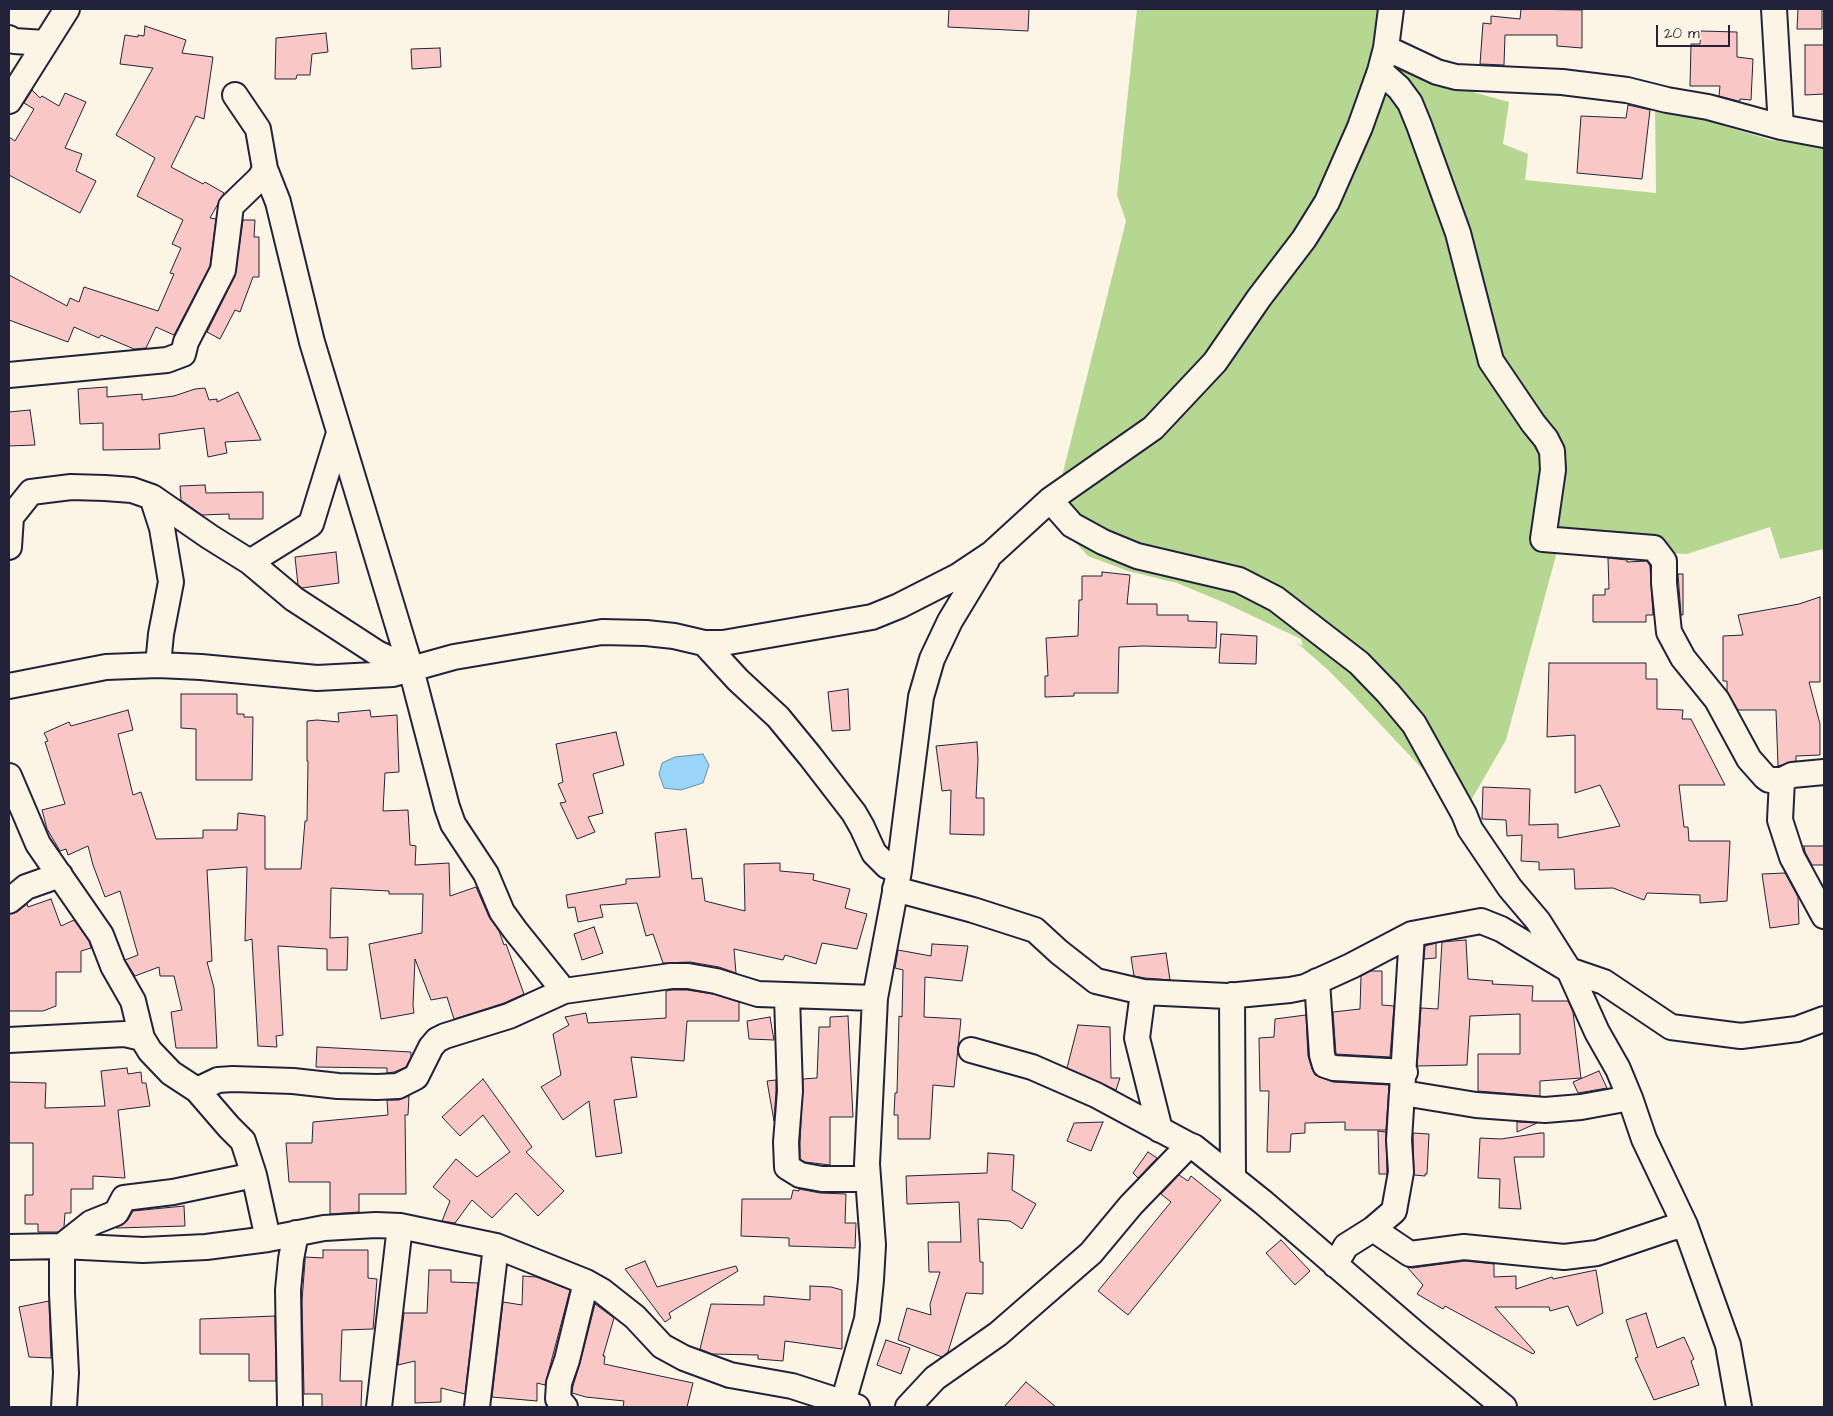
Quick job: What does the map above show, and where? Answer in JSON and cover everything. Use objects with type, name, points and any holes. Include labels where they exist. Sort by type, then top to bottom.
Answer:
[{"type":"street","points":[[9,101],[67,9]]},
{"type":"street","points":[[9,686],[106,667],[158,665],[201,667],[317,678],[393,674],[454,657],[602,632],[674,636],[704,643],[743,640],[872,617],[899,606],[958,576],[990,554],[1050,500],[1153,428],[1215,362],[1259,298],[1304,239],[1327,202],[1360,127],[1380,71],[1386,48],[1391,9]]},
{"type":"street","points":[[1774,9],[1780,127]]},
{"type":"street","points":[[9,38],[14,41],[45,43]]},
{"type":"street","points":[[1386,48],[1437,72],[1456,77],[1562,82],[1627,90],[1667,100],[1708,107],[1780,127],[1824,135]]},
{"type":"street","points":[[1380,71],[1400,88],[1410,103],[1419,124],[1458,233],[1491,361],[1546,439],[1552,451],[1553,470],[1543,539],[1654,548],[1664,561],[1664,583],[1669,632],[1683,658],[1717,700],[1750,759],[1769,780],[1782,780],[1792,775],[1824,772]]},
{"type":"street","points":[[235,95],[258,129],[265,169],[278,202],[312,342],[411,669],[442,791],[453,824],[486,874],[502,912],[564,992]]},
{"type":"street","points":[[9,375],[167,360],[183,354],[186,342],[223,270],[231,206],[260,178],[265,169]]},
{"type":"street","points":[[250,562],[311,524],[340,433]]},
{"type":"street","points":[[9,546],[11,517],[30,492],[71,487],[132,490],[152,497],[250,562],[294,600],[377,653],[411,669]]},
{"type":"street","points":[[152,497],[162,528],[172,582],[161,634],[158,665]]},
{"type":"street","points":[[1050,500],[1072,525],[1103,542],[1137,556],[1239,580],[1276,600],[1359,663],[1414,724],[1464,814],[1470,829],[1510,888],[1538,921],[1569,970],[1596,1032],[1618,1069],[1644,1139],[1685,1225],[1728,1345],[1739,1407]]},
{"type":"street","points":[[9,1247],[62,1246],[143,1250],[206,1247],[348,1226],[400,1226],[496,1246],[586,1282],[634,1317],[662,1346],[684,1358],[730,1375],[792,1386],[848,1406],[867,1319],[871,1280],[873,1245],[868,1178],[875,998],[897,880],[921,697],[932,659],[950,621],[990,554]]},
{"type":"street","points":[[704,643],[738,680],[778,717],[810,756],[854,813],[874,853],[897,880],[973,910],[1035,930],[1096,981],[1143,992],[1232,996],[1290,990],[1317,981],[1412,934],[1482,921],[1501,929],[1569,970],[1604,982],[1671,1027],[1741,1036],[1797,1029],[1824,1019]]},
{"type":"street","points":[[9,776],[38,844],[101,935],[113,966],[133,1001],[142,1038],[150,1051],[171,1073],[196,1090],[243,1141],[254,1175],[268,1239]]},
{"type":"street","points":[[1782,780],[1780,820],[1792,857],[1824,916]]},
{"type":"street","points":[[9,901],[26,887],[60,875]]},
{"type":"street","points":[[1335,1265],[1346,1246],[1373,1229],[1394,1210],[1401,1172],[1400,1140],[1412,934]]},
{"type":"street","points":[[196,1090],[218,1080],[233,1078],[292,1080],[348,1086],[398,1086],[416,1077],[432,1047],[437,1040],[445,1036],[509,1016],[564,992],[662,978],[688,976],[716,980],[758,994],[875,998]]},
{"type":"street","points":[[1317,981],[1322,1055],[1325,1065],[1404,1082],[1476,1105],[1537,1110],[1581,1107],[1630,1098]]},
{"type":"street","points":[[1143,992],[1137,1038],[1160,1130]]},
{"type":"street","points":[[788,996],[790,1091],[786,1142],[787,1167],[796,1173],[808,1177],[840,1180],[868,1178]]},
{"type":"street","points":[[1232,996],[1233,1177]]},
{"type":"street","points":[[9,1040],[125,1034],[142,1038]]},
{"type":"street","points":[[971,1050],[1032,1067],[1096,1095],[1194,1147],[1233,1177],[1504,1407]]},
{"type":"street","points":[[908,1407],[935,1378],[998,1334],[1091,1253],[1131,1205],[1189,1145]]},
{"type":"street","points":[[62,1246],[91,1224],[116,1213],[124,1198],[173,1192],[254,1175]]},
{"type":"street","points":[[1373,1229],[1410,1254],[1464,1246],[1564,1257],[1597,1253],[1685,1225]]},
{"type":"street","points":[[379,1407],[400,1226]]},
{"type":"street","points":[[290,1407],[288,1290],[290,1260],[296,1233]]},
{"type":"street","points":[[62,1246],[66,1373],[64,1407]]},
{"type":"street","points":[[477,1407],[496,1246]]},
{"type":"street","points":[[565,1407],[558,1399],[559,1383],[567,1360],[586,1282]]},
{"type":"green space","points":[[1137,9],[1380,9],[1414,64],[1451,86],[1509,102],[1503,144],[1528,154],[1525,180],[1656,193],[1655,105],[1771,140],[1824,148],[1824,549],[1780,559],[1770,527],[1687,554],[1558,548],[1506,740],[1466,809],[1443,791],[1352,694],[1296,642],[1303,646],[1301,639],[1225,603],[1177,583],[1128,571],[1088,556],[1063,529],[1055,504],[1126,221],[1117,195]]},
{"type":"water","points":[[703,754],[709,765],[703,783],[681,790],[664,788],[659,774],[662,763],[675,757]]},
{"type":"building","points":[[949,9],[1029,9],[1028,31],[948,27]]},
{"type":"building","points":[[1521,9],[1582,10],[1582,48],[1557,46],[1557,35],[1505,35],[1504,65],[1480,64],[1483,23],[1491,24],[1491,16],[1520,19]]},
{"type":"building","points":[[1798,9],[1822,9],[1822,29],[1797,29]]},
{"type":"building","points":[[145,26],[186,40],[182,53],[213,57],[204,119],[196,116],[171,167],[203,184],[205,182],[224,193],[210,218],[216,219],[210,266],[174,335],[156,327],[146,348],[134,349],[101,335],[99,338],[74,327],[68,342],[9,320],[9,275],[67,306],[70,298],[79,302],[84,287],[158,311],[174,274],[170,273],[181,248],[172,244],[183,220],[137,196],[155,158],[116,135],[153,68],[120,64],[125,35],[144,36]]},
{"type":"building","points":[[1701,31],[1737,32],[1737,57],[1753,59],[1751,100],[1740,99],[1738,101],[1719,96],[1720,86],[1690,86],[1691,44],[1700,44]]},
{"type":"building","points":[[326,33],[328,52],[312,54],[310,75],[297,75],[296,79],[275,79],[276,38]]},
{"type":"building","points":[[1805,45],[1824,45],[1824,94],[1805,95]]},
{"type":"building","points":[[440,48],[441,67],[412,69],[411,49]]},
{"type":"building","points":[[32,90],[40,98],[42,96],[59,106],[65,93],[86,102],[65,148],[82,154],[76,171],[96,181],[80,213],[9,175],[9,137],[15,141],[34,109],[24,103]]},
{"type":"building","points":[[1628,105],[1650,110],[1642,179],[1577,173],[1581,116],[1626,118]]},
{"type":"building","points":[[243,220],[255,220],[254,237],[259,237],[259,277],[253,277],[240,312],[235,310],[220,339],[207,332],[235,276]]},
{"type":"building","points":[[107,387],[107,397],[142,394],[142,400],[174,396],[195,389],[205,388],[209,400],[217,399],[217,402],[238,392],[261,440],[225,442],[227,453],[208,457],[204,428],[159,434],[160,449],[103,450],[103,423],[80,424],[78,389]]},
{"type":"building","points":[[30,410],[35,445],[9,446],[9,412]]},
{"type":"building","points":[[205,485],[206,493],[263,492],[263,519],[229,519],[229,514],[202,515],[181,500],[180,486]]},
{"type":"building","points":[[336,552],[339,583],[302,588],[298,585],[295,557]]},
{"type":"building","points":[[1608,558],[1627,560],[1627,562],[1647,561],[1650,566],[1653,615],[1646,615],[1646,622],[1593,622],[1593,595],[1605,595],[1605,589],[1609,589]]},
{"type":"building","points":[[1102,572],[1130,575],[1127,604],[1157,604],[1157,615],[1188,615],[1188,621],[1217,622],[1216,648],[1119,647],[1118,693],[1074,693],[1074,696],[1045,697],[1045,676],[1048,676],[1046,638],[1078,636],[1079,600],[1082,600],[1082,576],[1102,576]]},
{"type":"building","points":[[1678,574],[1683,574],[1683,615],[1681,615]]},
{"type":"building","points":[[1820,597],[1820,682],[1809,682],[1820,724],[1820,755],[1796,756],[1796,761],[1778,766],[1776,710],[1738,710],[1727,691],[1727,681],[1723,681],[1723,636],[1743,635],[1738,615],[1799,604]]},
{"type":"building","points":[[1221,634],[1257,636],[1256,664],[1219,663]]},
{"type":"building","points":[[1549,663],[1646,663],[1646,679],[1657,679],[1657,709],[1683,710],[1682,719],[1691,719],[1725,785],[1679,785],[1684,827],[1688,827],[1689,841],[1730,841],[1727,901],[1700,903],[1700,895],[1647,893],[1644,900],[1613,888],[1575,889],[1574,869],[1539,870],[1539,862],[1521,861],[1522,835],[1507,836],[1506,820],[1482,819],[1483,787],[1530,789],[1529,825],[1558,824],[1558,838],[1620,826],[1600,785],[1575,793],[1575,735],[1547,737]]},
{"type":"building","points":[[848,689],[850,730],[832,731],[828,692]]},
{"type":"building","points":[[181,694],[237,694],[237,714],[244,714],[244,717],[253,717],[252,780],[196,780],[196,729],[181,728]]},
{"type":"building","points":[[128,710],[133,730],[118,734],[133,795],[141,792],[156,839],[203,838],[203,830],[237,830],[238,813],[265,816],[265,869],[301,869],[305,821],[307,821],[307,721],[339,722],[338,713],[370,710],[371,717],[397,715],[399,772],[385,773],[383,811],[408,810],[410,845],[416,846],[415,865],[449,863],[450,896],[476,887],[489,917],[499,931],[504,945],[506,944],[524,994],[504,1003],[454,1019],[447,997],[431,1000],[415,959],[414,1013],[381,1019],[369,944],[422,933],[423,894],[389,894],[389,891],[331,888],[330,938],[348,937],[347,970],[327,970],[327,949],[278,946],[283,1035],[276,1036],[277,1047],[258,1046],[252,939],[245,941],[247,867],[207,870],[212,961],[207,962],[214,988],[217,1048],[176,1048],[171,1012],[182,1010],[174,976],[160,976],[159,967],[135,976],[125,960],[138,955],[120,891],[105,897],[88,846],[68,855],[66,849],[60,851],[47,829],[42,810],[65,804],[45,742],[48,741],[44,733],[69,722],[71,726]]},
{"type":"building","points":[[616,732],[624,765],[593,774],[603,813],[588,817],[595,832],[577,839],[560,803],[566,802],[558,784],[563,782],[556,744]]},
{"type":"building","points":[[977,742],[976,798],[984,798],[984,835],[950,834],[951,790],[942,791],[936,746]]},
{"type":"building","points":[[686,829],[692,879],[702,878],[705,901],[745,911],[744,864],[780,863],[780,871],[814,874],[813,880],[850,889],[845,908],[867,914],[857,949],[822,943],[816,964],[785,955],[783,960],[734,949],[736,973],[719,967],[690,962],[663,963],[653,934],[646,936],[637,903],[600,905],[603,917],[578,922],[575,907],[568,908],[566,895],[626,884],[626,879],[660,877],[655,833]]},
{"type":"building","points":[[1804,846],[1824,846],[1824,865],[1812,865]]},
{"type":"building","points":[[1785,873],[1798,897],[1799,924],[1770,928],[1762,874]]},
{"type":"building","points":[[51,899],[61,926],[74,920],[89,941],[91,948],[81,951],[81,972],[56,972],[56,1006],[43,1011],[9,1011],[9,914],[17,912],[27,904],[28,907]]},
{"type":"building","points":[[594,927],[603,953],[582,960],[574,934]]},
{"type":"building","points":[[1466,940],[1468,979],[1493,981],[1492,984],[1533,986],[1532,1001],[1568,1001],[1573,1012],[1581,1078],[1540,1081],[1540,1096],[1478,1091],[1478,1054],[1520,1054],[1520,1014],[1470,1016],[1467,1065],[1417,1066],[1421,1008],[1438,1009],[1442,942]]},
{"type":"building","points":[[1436,943],[1436,958],[1424,959],[1425,946]]},
{"type":"building","points":[[932,944],[968,946],[962,981],[925,977],[924,1017],[961,1019],[954,1087],[933,1085],[930,1139],[898,1139],[898,1115],[894,1115],[895,1093],[897,1093],[899,1016],[902,1017],[903,970],[895,968],[898,950],[931,956]]},
{"type":"building","points":[[1166,953],[1170,980],[1134,976],[1131,957]]},
{"type":"building","points":[[1371,971],[1382,971],[1382,1005],[1394,1006],[1390,1057],[1336,1054],[1333,1012],[1360,1009],[1361,976]]},
{"type":"building","points":[[666,991],[713,994],[739,1002],[739,1021],[687,1021],[684,1061],[631,1057],[637,1097],[614,1100],[622,1153],[596,1157],[589,1101],[563,1120],[541,1087],[561,1075],[553,1034],[569,1025],[565,1017],[586,1013],[588,1023],[666,1018]]},
{"type":"building","points":[[1306,1015],[1308,1056],[1315,1075],[1333,1082],[1389,1085],[1386,1130],[1345,1130],[1345,1122],[1305,1123],[1305,1133],[1291,1134],[1290,1152],[1267,1152],[1269,1091],[1260,1091],[1259,1038],[1274,1037],[1275,1019]]},
{"type":"building","points":[[848,1016],[853,1117],[830,1117],[830,1165],[805,1162],[800,1159],[803,1079],[817,1078],[819,1027],[830,1027],[830,1017]]},
{"type":"building","points":[[770,1017],[774,1040],[749,1039],[747,1021]]},
{"type":"building","points":[[1078,1025],[1110,1027],[1111,1078],[1120,1078],[1116,1090],[1067,1068]]},
{"type":"building","points":[[317,1047],[411,1052],[411,1057],[406,1067],[387,1073],[387,1068],[316,1067]]},
{"type":"building","points":[[127,1068],[128,1074],[141,1072],[142,1083],[146,1083],[150,1106],[118,1110],[125,1178],[93,1176],[93,1189],[71,1189],[71,1213],[65,1213],[64,1227],[58,1232],[38,1232],[38,1224],[25,1224],[25,1195],[33,1195],[33,1143],[9,1143],[9,1082],[46,1083],[45,1108],[105,1106],[101,1071]]},
{"type":"building","points":[[1599,1071],[1607,1088],[1578,1093],[1573,1082]]},
{"type":"building","points":[[483,1079],[532,1147],[526,1152],[564,1191],[538,1216],[516,1193],[492,1218],[472,1200],[455,1223],[442,1221],[450,1201],[433,1187],[456,1159],[477,1177],[510,1152],[483,1115],[460,1136],[442,1117]]},
{"type":"building","points":[[776,1080],[776,1091],[774,1121],[767,1081]]},
{"type":"building","points":[[409,1096],[408,1115],[405,1115],[406,1194],[359,1194],[359,1212],[330,1214],[330,1182],[289,1182],[286,1143],[312,1143],[313,1122],[388,1115],[387,1100],[399,1100]]},
{"type":"building","points":[[1103,1122],[1091,1151],[1067,1141],[1074,1123]]},
{"type":"building","points":[[1517,1122],[1537,1123],[1517,1132]]},
{"type":"building","points":[[1378,1131],[1386,1132],[1387,1174],[1379,1174]]},
{"type":"building","points":[[1413,1133],[1429,1134],[1427,1174],[1425,1176],[1414,1175]]},
{"type":"building","points":[[1544,1133],[1544,1157],[1514,1157],[1521,1209],[1499,1208],[1500,1179],[1478,1178],[1480,1138],[1501,1139]]},
{"type":"building","points":[[1148,1152],[1157,1158],[1138,1178],[1133,1173]]},
{"type":"building","points":[[988,1153],[1014,1155],[1012,1190],[1036,1204],[1022,1229],[1010,1221],[978,1219],[980,1262],[983,1262],[983,1294],[966,1293],[948,1352],[942,1357],[898,1340],[907,1308],[931,1315],[930,1304],[940,1272],[929,1272],[928,1242],[961,1242],[959,1202],[907,1204],[906,1176],[987,1173]]},
{"type":"building","points":[[1179,1175],[1188,1181],[1191,1176],[1221,1200],[1128,1315],[1098,1291],[1171,1202],[1161,1194]]},
{"type":"building","points":[[799,1189],[820,1193],[846,1194],[845,1223],[856,1223],[855,1248],[789,1246],[789,1238],[741,1236],[742,1199],[791,1199],[793,1190],[799,1191]]},
{"type":"building","points":[[184,1206],[185,1226],[116,1228],[128,1220],[133,1211]]},
{"type":"building","points":[[1281,1240],[1310,1271],[1295,1285],[1266,1253]]},
{"type":"building","points":[[323,1250],[368,1250],[368,1278],[377,1279],[373,1329],[342,1330],[340,1381],[362,1381],[361,1407],[322,1407],[322,1394],[304,1394],[302,1301],[305,1257],[323,1258]]},
{"type":"building","points":[[645,1261],[657,1287],[736,1266],[738,1271],[669,1313],[671,1318],[665,1322],[625,1269]]},
{"type":"building","points":[[1465,1261],[1494,1264],[1494,1277],[1516,1276],[1516,1289],[1552,1277],[1553,1279],[1596,1270],[1603,1313],[1577,1326],[1568,1306],[1550,1311],[1549,1307],[1495,1307],[1535,1352],[1533,1354],[1445,1306],[1443,1309],[1417,1294],[1423,1285],[1407,1267],[1412,1268]]},
{"type":"building","points":[[429,1270],[451,1270],[451,1282],[478,1283],[465,1394],[441,1388],[441,1402],[415,1403],[415,1361],[398,1365],[404,1313],[427,1313]]},
{"type":"building","points":[[523,1276],[536,1277],[570,1290],[545,1385],[537,1383],[537,1401],[492,1397],[503,1302],[522,1305]]},
{"type":"building","points":[[810,1286],[831,1287],[842,1290],[842,1349],[785,1341],[783,1361],[758,1359],[758,1355],[712,1354],[700,1349],[711,1304],[764,1305],[764,1296],[810,1300]]},
{"type":"building","points":[[49,1301],[51,1358],[29,1357],[19,1307]]},
{"type":"building","points":[[595,1304],[614,1318],[603,1356],[605,1356],[604,1364],[693,1383],[687,1407],[623,1407],[624,1401],[586,1397],[572,1393]]},
{"type":"building","points":[[1646,1313],[1657,1348],[1684,1337],[1694,1359],[1691,1361],[1699,1385],[1654,1400],[1635,1358],[1638,1357],[1626,1320]]},
{"type":"building","points":[[275,1316],[276,1381],[249,1381],[249,1354],[200,1354],[200,1319]]},
{"type":"building","points":[[886,1340],[910,1348],[901,1374],[877,1365]]},
{"type":"building","points":[[1026,1382],[1056,1407],[1004,1407]]}]
